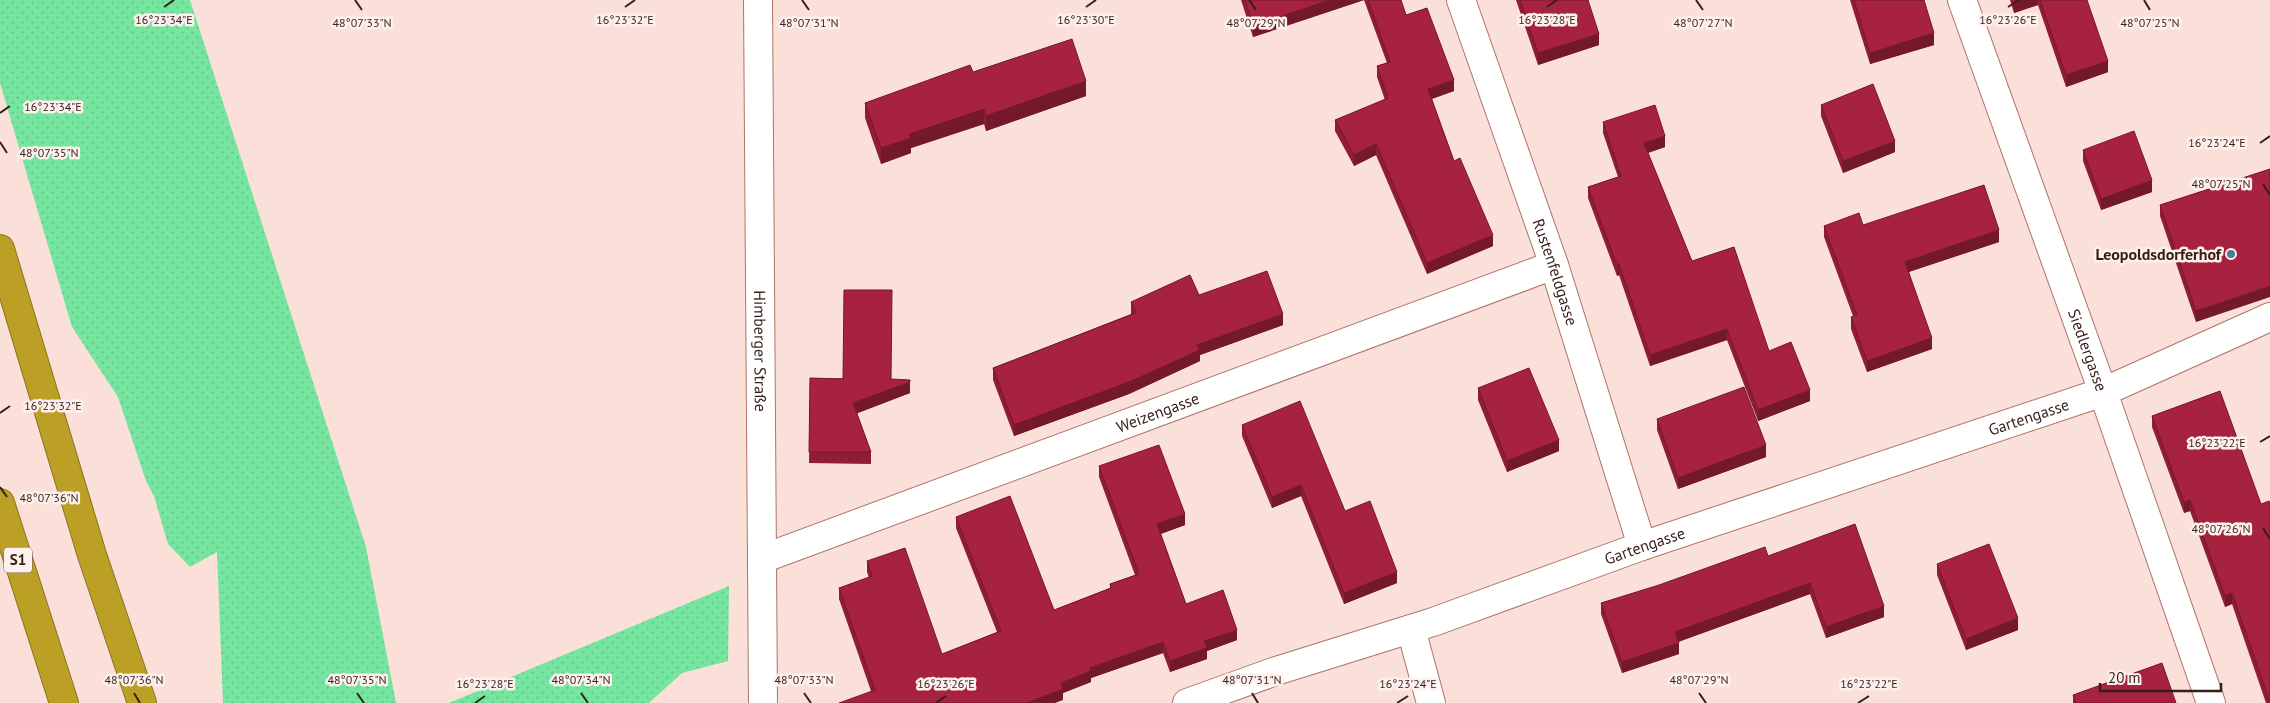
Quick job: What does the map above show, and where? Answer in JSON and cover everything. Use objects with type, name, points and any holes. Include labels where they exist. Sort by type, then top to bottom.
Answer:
[{"type":"highway","points":[[0,249],[92,555],[142,703]]},
{"type":"highway","name":"S1","points":[[0,503],[64,703]]},
{"type":"street","name":"Himberger Straße","points":[[758,0],[763,703]]},
{"type":"street","name":"Rustenfeldgasse","points":[[1461,0],[1554,265],[1642,546]]},
{"type":"street","name":"Siedlergasse","points":[[1962,0],[2103,392],[2211,703]]},
{"type":"street","name":"Weizengasse","points":[[762,559],[1554,265]]},
{"type":"street","name":"Gartengasse","points":[[1187,703],[1276,671],[1412,629],[1642,546],[2103,392],[2270,317]]},
{"type":"street","points":[[1412,629],[1431,703]]},
{"type":"green space","points":[[0,0],[190,0],[366,547],[396,703],[223,703],[217,552],[190,567],[168,544],[154,496],[146,481],[118,397],[72,327],[0,83]]},
{"type":"green space","points":[[729,586],[728,661],[682,673],[649,703],[449,703]]},
{"type":"building","points":[[1245,0],[1330,0],[1253,26]]},
{"type":"building","points":[[1368,0],[1401,0],[1406,15],[1427,8],[1454,80],[1428,89],[1454,161],[1460,158],[1493,235],[1427,263],[1376,144],[1354,155],[1335,120],[1388,98],[1377,66],[1390,62]]},
{"type":"building","points":[[1520,0],[1588,0],[1599,34],[1538,53]]},
{"type":"building","points":[[1854,0],[1924,0],[1934,33],[1870,53]]},
{"type":"building","points":[[2040,0],[2087,0],[2108,61],[2066,75]]},
{"type":"building","points":[[1072,39],[1086,81],[986,116],[984,109],[909,134],[911,138],[881,148],[865,103],[970,65],[973,72]]},
{"type":"building","points":[[1873,84],[1895,141],[1843,161],[1821,105]]},
{"type":"building","points":[[1655,105],[1665,136],[1644,143],[1692,261],[1734,247],[1769,351],[1791,342],[1810,390],[1758,410],[1727,329],[1650,355],[1619,264],[1617,265],[1588,187],[1621,176],[1603,122]]},
{"type":"building","points":[[2134,131],[2152,180],[2101,199],[2083,150]]},
{"type":"building","points":[[2270,169],[2270,286],[2196,311],[2160,205]]},
{"type":"building","points":[[1984,185],[1999,230],[1905,262],[1932,338],[1867,361],[1851,317],[1857,315],[1824,226],[1859,213],[1863,225]]},
{"type":"building","points":[[1267,271],[1283,314],[1197,345],[1200,350],[1129,382],[1014,425],[993,368],[1136,313],[1131,302],[1190,275],[1199,295]]},
{"type":"building","points":[[844,290],[892,290],[891,379],[910,380],[910,382],[853,403],[871,452],[809,452],[810,378],[843,379]]},
{"type":"building","points":[[1529,368],[1559,440],[1507,461],[1478,388]]},
{"type":"building","points":[[1744,387],[1766,445],[1678,478],[1657,419]]},
{"type":"building","points":[[2220,391],[2261,504],[2269,501],[2270,503],[2270,702],[2232,593],[2225,596],[2190,500],[2184,502],[2152,416]]},
{"type":"building","points":[[1300,401],[1345,511],[1370,501],[1397,572],[1344,593],[1301,485],[1272,497],[1242,425]]},
{"type":"building","points":[[1159,445],[1185,514],[1157,524],[1186,604],[1223,590],[1237,630],[1204,641],[1207,648],[1170,661],[1163,642],[1090,668],[1091,671],[1061,683],[1063,689],[1027,703],[839,703],[875,690],[839,588],[872,576],[867,561],[905,548],[942,654],[1001,631],[956,517],[1010,496],[1054,610],[1111,588],[1110,584],[1139,574],[1099,466]]},
{"type":"building","points":[[1855,524],[1884,606],[1826,627],[1810,583],[1675,632],[1679,643],[1622,662],[1601,603],[1659,585],[1765,547],[1768,556]]},
{"type":"building","points":[[1989,544],[2018,618],[1966,639],[1937,564]]},
{"type":"building","points":[[2162,663],[2176,703],[2076,703],[2073,695]]},
{"type":"place","name":"Leopoldsdorferhof","points":[[2231,254]]}]
